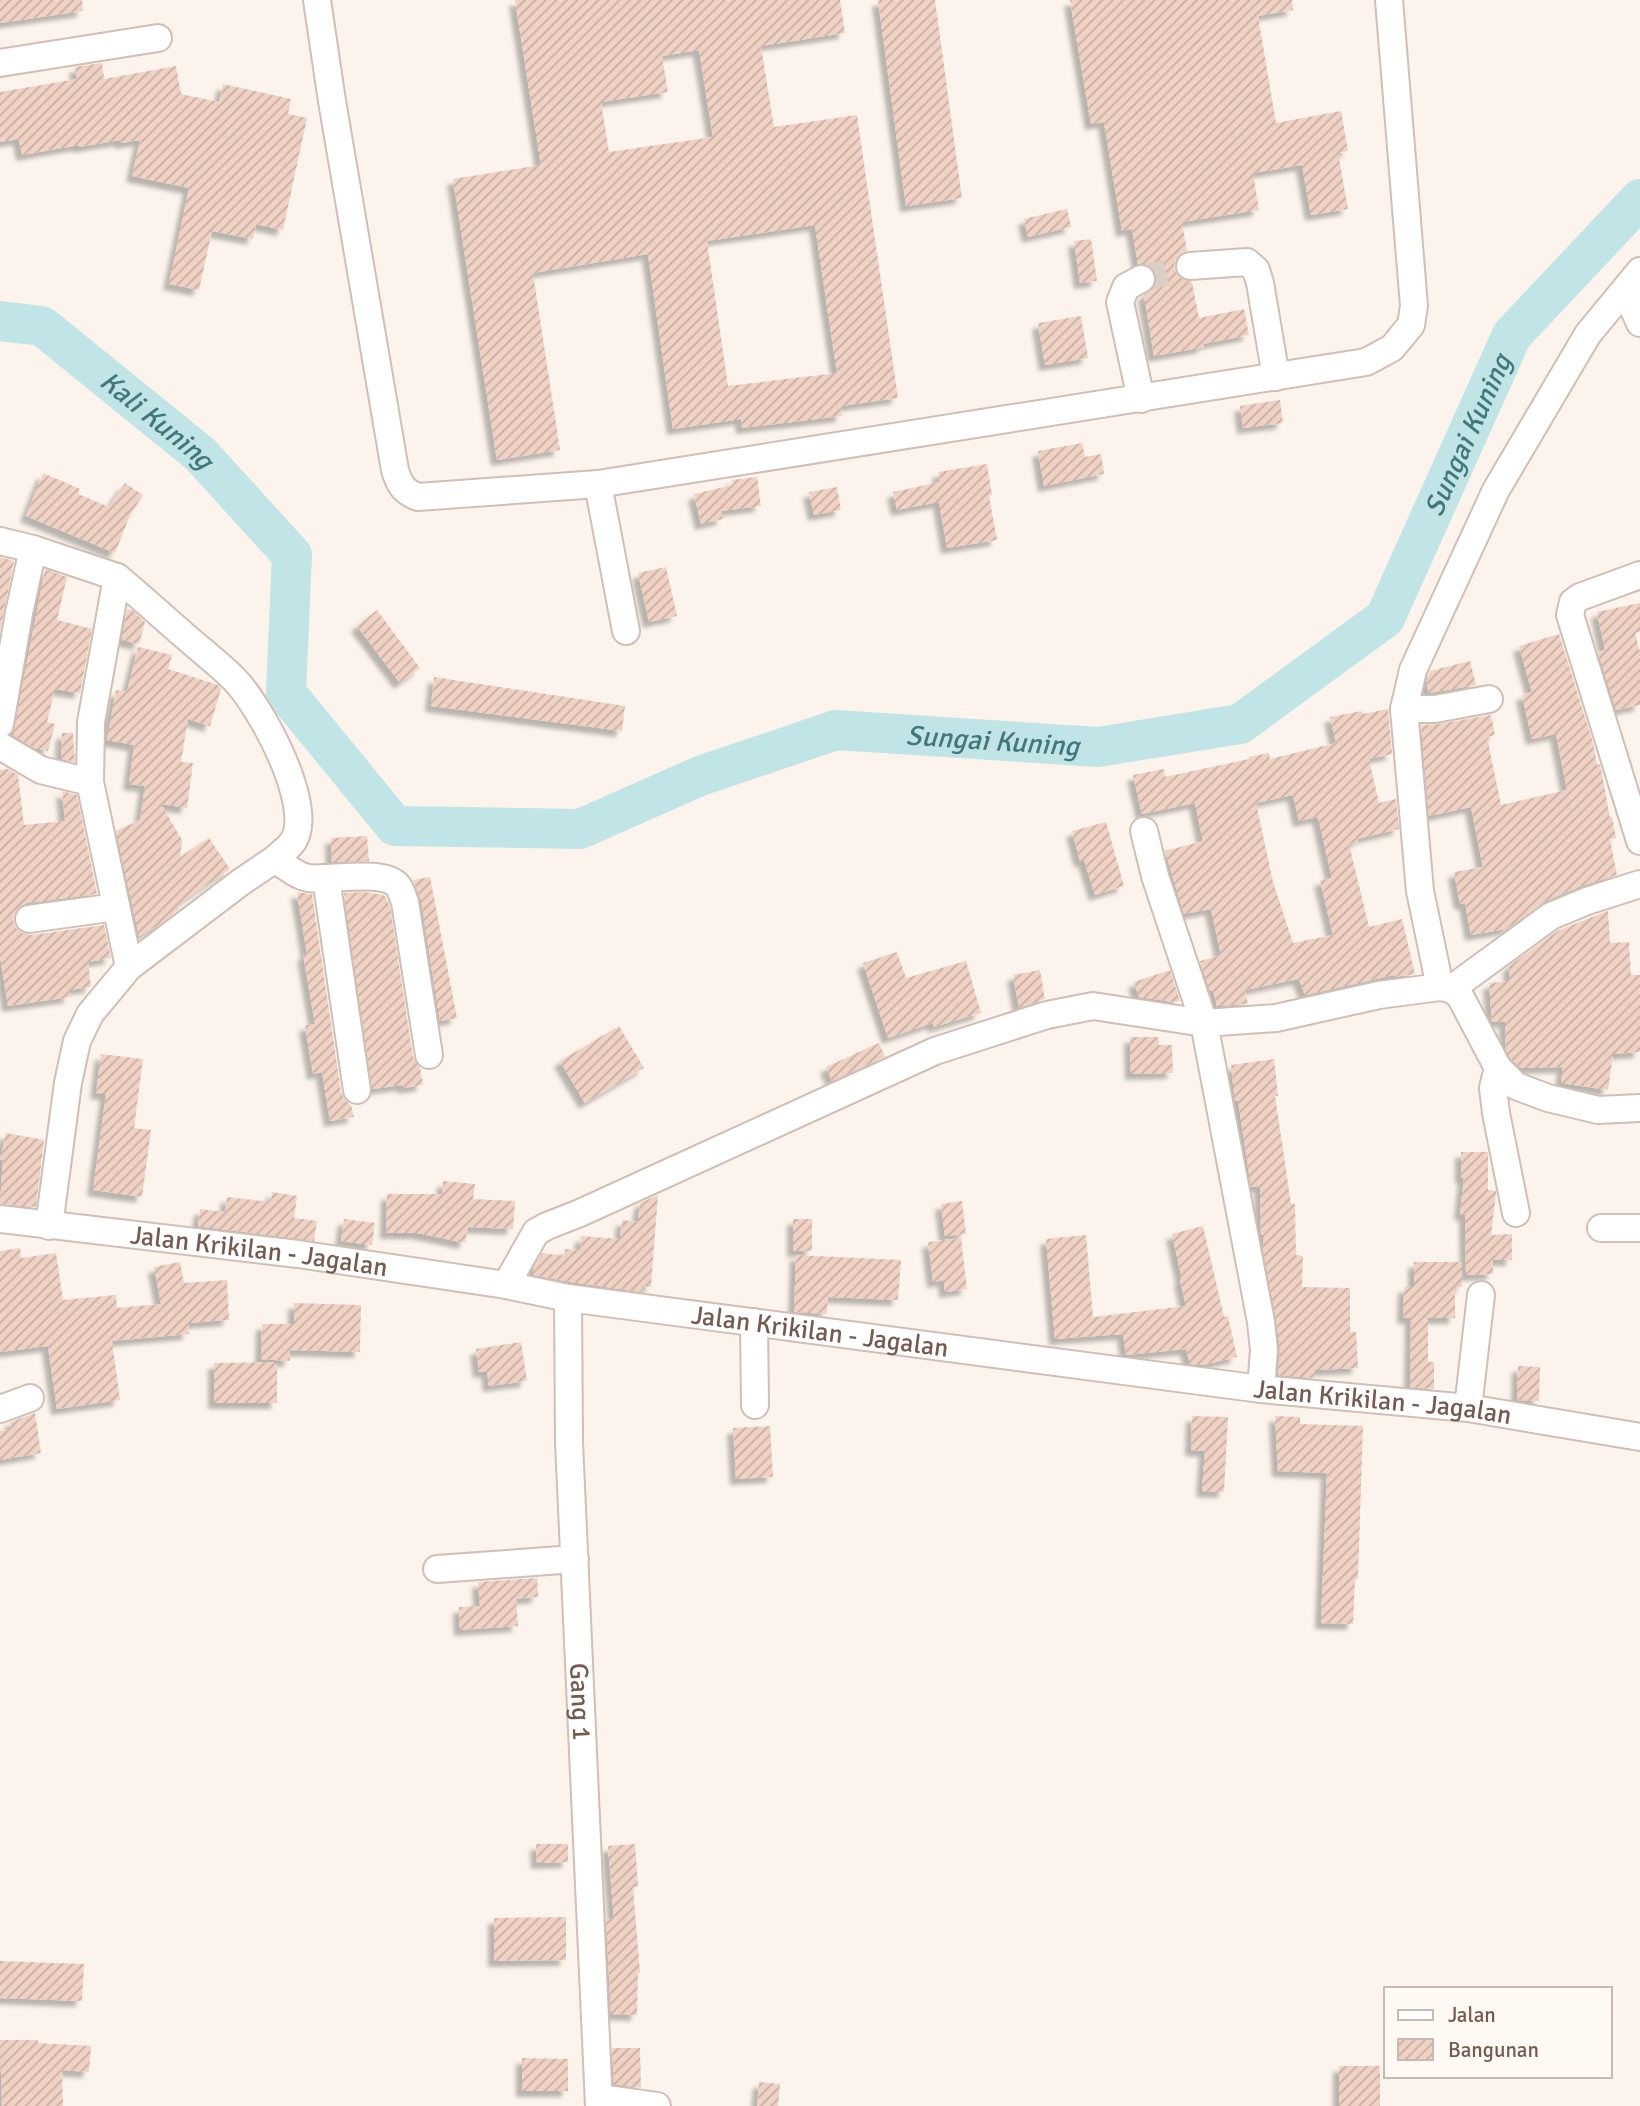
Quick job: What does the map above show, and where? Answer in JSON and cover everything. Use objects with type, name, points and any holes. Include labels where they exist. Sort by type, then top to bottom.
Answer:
[{"type":"street","points":[[317,0],[395,470],[403,489],[418,497],[598,484],[1366,362],[1392,348],[1411,326],[1414,306],[1388,0]]},
{"type":"street","points":[[0,63],[158,38]]},
{"type":"street","points":[[1189,265],[1247,262],[1256,270],[1261,283],[1276,377]]},
{"type":"street","points":[[1141,279],[1126,287],[1120,302],[1141,399]]},
{"type":"street","points":[[1632,281],[1640,323]]},
{"type":"street","points":[[1632,281],[1588,334],[1496,490],[1413,670],[1404,709],[1420,891],[1445,988],[1460,996],[1498,1068],[1516,1086],[1548,1098],[1598,1110],[1640,1108]]},
{"type":"street","points":[[598,484],[626,631]]},
{"type":"street","points":[[0,541],[117,577],[236,680],[268,729],[285,763],[295,795],[298,821],[294,839],[275,859],[129,967],[90,1014],[77,1041],[68,1083],[49,1226]]},
{"type":"street","points":[[0,724],[33,549]]},
{"type":"street","points":[[1640,575],[1580,597],[1573,602],[1570,615],[1640,841]]},
{"type":"street","points":[[117,577],[91,722],[90,782],[129,967]]},
{"type":"street","points":[[1404,709],[1435,709],[1489,699]]},
{"type":"street","points":[[0,746],[41,770],[90,782]]},
{"type":"street","points":[[1144,831],[1155,876],[1204,1023],[1261,1322],[1264,1350],[1261,1389]]},
{"type":"street","points":[[275,859],[302,878],[311,880],[381,877],[391,880],[399,887],[405,902],[429,1055]]},
{"type":"street","points":[[326,878],[357,1090]]},
{"type":"street","points":[[506,1285],[536,1232],[547,1226],[935,1051],[1047,1015],[1093,1006],[1204,1023],[1276,1018],[1379,996],[1445,988],[1551,916],[1640,884]]},
{"type":"street","points":[[29,919],[116,906]]},
{"type":"street","points":[[1498,1068],[1493,1088],[1496,1113],[1516,1213]]},
{"type":"street","name":"Jalan Krikilan - Jagalan","points":[[0,1219],[298,1254],[568,1297],[1261,1389],[1468,1408],[1640,1437]]},
{"type":"street","points":[[1601,1228],[1640,1228]]},
{"type":"street","points":[[1468,1408],[1481,1295]]},
{"type":"street","name":"Gang 1","points":[[568,1297],[569,1442],[599,2102]]},
{"type":"street","points":[[754,1322],[755,1405]]},
{"type":"street","points":[[0,1409],[30,1398]]},
{"type":"street","points":[[437,1569],[575,1559]]},
{"type":"street","points":[[599,2102],[657,2106]]},
{"type":"building","points":[[0,0],[82,0],[83,11],[0,23]]},
{"type":"building","points":[[515,0],[840,0],[845,33],[761,46],[774,127],[857,115],[898,398],[841,406],[842,416],[742,428],[741,419],[673,429],[648,254],[533,273],[560,450],[497,460],[453,179],[541,165]],"holes":[[[699,50],[713,137],[609,152],[601,102],[668,92],[662,56]],[[815,225],[837,373],[728,386],[707,241]]]},
{"type":"building","points":[[878,0],[935,0],[962,198],[906,206]]},
{"type":"building","points":[[1070,0],[1292,0],[1293,10],[1258,16],[1276,123],[1341,111],[1348,151],[1338,153],[1348,209],[1311,215],[1302,165],[1253,173],[1259,210],[1182,222],[1187,251],[1181,253],[1174,266],[1183,280],[1192,282],[1199,318],[1244,309],[1249,335],[1154,356],[1144,295],[1155,287],[1157,279],[1149,265],[1138,264],[1132,229],[1122,231],[1104,122],[1091,124]]},
{"type":"building","points":[[102,63],[104,79],[176,66],[181,94],[219,102],[223,84],[291,99],[288,114],[307,118],[283,230],[256,224],[253,239],[212,231],[199,290],[169,284],[189,188],[132,176],[140,140],[79,145],[22,155],[19,139],[0,142],[0,92],[77,79],[75,67]]},
{"type":"building","points":[[1067,209],[1071,227],[1028,237],[1024,219]]},
{"type":"building","points":[[1091,239],[1097,281],[1080,283],[1074,241]]},
{"type":"building","points":[[1081,316],[1088,358],[1045,365],[1038,323]]},
{"type":"building","points":[[1280,400],[1283,423],[1243,428],[1240,406]]},
{"type":"building","points":[[1082,443],[1085,457],[1101,454],[1104,474],[1044,486],[1038,451]]},
{"type":"building","points":[[987,464],[992,495],[989,496],[997,540],[947,548],[939,502],[897,510],[893,492],[940,482],[938,472]]},
{"type":"building","points":[[43,473],[80,489],[78,494],[109,507],[125,483],[143,495],[130,515],[115,553],[26,516]]},
{"type":"building","points":[[757,477],[761,506],[721,511],[723,519],[701,524],[694,494],[733,485],[732,480]]},
{"type":"building","points":[[837,487],[841,510],[814,515],[809,492]]},
{"type":"building","points":[[0,557],[14,561],[0,631]]},
{"type":"building","points":[[666,567],[677,616],[649,622],[638,573]]},
{"type":"building","points":[[45,569],[67,577],[57,620],[92,629],[80,693],[55,689],[47,722],[55,724],[48,751],[34,748],[13,735]]},
{"type":"building","points":[[1640,603],[1640,632],[1635,633],[1640,652],[1640,705],[1616,710],[1598,652],[1605,650],[1597,612]]},
{"type":"building","points":[[127,609],[132,610],[145,622],[139,644],[122,640]]},
{"type":"building","points":[[377,610],[420,668],[400,683],[357,626]]},
{"type":"building","points":[[1559,634],[1593,743],[1597,765],[1600,764],[1616,838],[1610,839],[1617,875],[1545,901],[1506,929],[1471,935],[1465,903],[1460,904],[1454,872],[1483,867],[1471,807],[1429,816],[1421,725],[1491,715],[1495,735],[1487,737],[1501,805],[1567,790],[1556,734],[1532,739],[1522,695],[1532,692],[1519,646]]},
{"type":"building","points":[[138,647],[172,655],[168,669],[218,685],[221,689],[210,726],[188,719],[181,762],[193,763],[187,808],[161,804],[182,840],[180,857],[209,838],[230,869],[177,905],[179,909],[159,925],[139,936],[116,831],[140,820],[145,786],[129,784],[134,745],[107,740],[116,690],[127,692]]},
{"type":"building","points":[[1470,661],[1476,685],[1429,693],[1426,683],[1430,671]]},
{"type":"building","points":[[434,677],[625,706],[622,731],[431,706]]},
{"type":"building","points":[[1388,709],[1392,754],[1369,759],[1379,803],[1396,799],[1399,829],[1357,839],[1358,842],[1349,844],[1369,927],[1402,919],[1415,974],[1394,975],[1305,995],[1299,979],[1245,990],[1248,1004],[1217,1006],[1200,961],[1221,955],[1211,909],[1184,914],[1165,851],[1203,841],[1195,803],[1142,814],[1133,775],[1164,769],[1165,777],[1269,753],[1270,759],[1336,743],[1330,717],[1362,711],[1363,714]],"holes":[[[1293,795],[1299,821],[1318,817],[1332,878],[1320,880],[1333,935],[1293,943],[1273,882],[1256,803]]]},
{"type":"building","points":[[62,733],[73,733],[75,762],[61,759]]},
{"type":"building","points":[[8,769],[18,775],[24,825],[65,821],[62,791],[77,795],[97,894],[27,903],[20,906],[14,914],[16,928],[31,935],[104,925],[111,958],[88,962],[91,987],[69,990],[70,997],[8,1006],[0,956],[0,770]]},
{"type":"building","points":[[1106,822],[1124,886],[1095,895],[1084,860],[1080,861],[1072,831]]},
{"type":"building","points":[[367,836],[369,861],[332,862],[331,838]]},
{"type":"building","points":[[430,877],[457,1018],[440,1021],[421,900],[413,880]]},
{"type":"building","points":[[297,892],[312,894],[341,1092],[351,1105],[354,1117],[330,1121],[322,1072],[313,1074],[305,1025],[315,1024],[303,954],[307,954]]},
{"type":"building","points":[[344,893],[384,895],[390,906],[413,1057],[420,1068],[423,1085],[372,1089]]},
{"type":"building","points":[[1608,911],[1610,943],[1629,942],[1631,975],[1640,975],[1640,1052],[1613,1054],[1608,1090],[1561,1083],[1563,1067],[1521,1068],[1506,1050],[1505,1021],[1492,1022],[1489,983],[1510,981],[1509,966],[1559,930]]},
{"type":"building","points":[[897,952],[906,978],[966,961],[981,1013],[934,1027],[933,1023],[888,1038],[863,963]]},
{"type":"building","points":[[1040,970],[1045,999],[1019,1008],[1013,975]]},
{"type":"building","points":[[1170,970],[1180,1001],[1139,997],[1134,982]]},
{"type":"building","points":[[619,1026],[644,1068],[585,1103],[560,1061]]},
{"type":"building","points":[[1130,1037],[1158,1037],[1159,1045],[1172,1045],[1173,1073],[1131,1074]]},
{"type":"building","points":[[879,1043],[885,1057],[832,1081],[826,1067]]},
{"type":"building","points":[[101,1054],[143,1059],[134,1128],[151,1130],[142,1197],[93,1190],[106,1094],[96,1093]]},
{"type":"building","points":[[1274,1059],[1278,1096],[1275,1096],[1291,1204],[1295,1204],[1296,1255],[1303,1256],[1302,1287],[1350,1288],[1350,1332],[1356,1332],[1358,1368],[1315,1370],[1315,1378],[1278,1375],[1280,1348],[1263,1250],[1264,1235],[1261,1235],[1260,1186],[1251,1187],[1238,1100],[1235,1101],[1231,1065]]},
{"type":"building","points":[[6,1133],[44,1140],[36,1207],[0,1204],[3,1160],[0,1160]]},
{"type":"building","points":[[1461,1152],[1488,1152],[1488,1190],[1496,1191],[1491,1235],[1512,1234],[1512,1260],[1493,1260],[1493,1274],[1466,1275],[1465,1215],[1460,1214],[1464,1178],[1461,1178]]},
{"type":"building","points":[[443,1181],[475,1184],[473,1199],[515,1201],[513,1229],[468,1227],[465,1243],[417,1233],[386,1233],[387,1194],[442,1194]]},
{"type":"building","points":[[272,1192],[297,1196],[294,1218],[317,1221],[314,1241],[198,1226],[200,1209],[225,1212],[227,1197],[271,1202]]},
{"type":"building","points":[[658,1195],[651,1287],[642,1286],[641,1292],[533,1275],[533,1268],[542,1253],[565,1256],[565,1249],[580,1250],[581,1236],[620,1239],[622,1220],[638,1222],[640,1203]]},
{"type":"building","points":[[962,1201],[966,1234],[945,1236],[941,1204]]},
{"type":"building","points":[[344,1219],[375,1223],[372,1245],[341,1241]]},
{"type":"building","points":[[793,1219],[812,1219],[812,1251],[793,1251]]},
{"type":"building","points":[[1203,1226],[1224,1317],[1228,1316],[1237,1357],[1203,1365],[1190,1364],[1186,1349],[1126,1355],[1123,1334],[1055,1339],[1046,1239],[1086,1235],[1093,1317],[1186,1306],[1172,1234]]},
{"type":"building","points":[[961,1238],[967,1289],[945,1292],[944,1280],[933,1282],[928,1242]]},
{"type":"building","points":[[20,1248],[21,1258],[56,1253],[63,1300],[116,1295],[117,1308],[161,1304],[154,1267],[180,1262],[184,1283],[227,1280],[229,1320],[188,1323],[189,1334],[112,1341],[120,1400],[57,1409],[48,1346],[0,1352],[0,1251]]},
{"type":"building","points":[[796,1255],[901,1260],[898,1300],[828,1297],[827,1314],[794,1312]]},
{"type":"building","points":[[1414,1262],[1462,1262],[1462,1287],[1455,1287],[1455,1318],[1428,1318],[1428,1362],[1434,1362],[1434,1389],[1410,1387],[1411,1318],[1403,1318],[1404,1287],[1414,1287]]},
{"type":"building","points":[[294,1303],[361,1305],[360,1352],[290,1350],[290,1361],[261,1359],[262,1324],[294,1324]]},
{"type":"building","points":[[521,1342],[527,1381],[489,1386],[487,1371],[479,1372],[476,1349]]},
{"type":"building","points":[[277,1362],[277,1403],[214,1403],[214,1363]]},
{"type":"building","points":[[1518,1366],[1540,1367],[1539,1401],[1517,1400]]},
{"type":"building","points":[[35,1413],[41,1453],[0,1460],[0,1431],[11,1430],[10,1422]]},
{"type":"building","points":[[1192,1416],[1228,1417],[1224,1492],[1202,1491],[1205,1451],[1191,1450]]},
{"type":"building","points":[[1275,1416],[1300,1417],[1300,1424],[1363,1426],[1358,1579],[1355,1579],[1353,1624],[1321,1623],[1327,1473],[1278,1471]]},
{"type":"building","points":[[770,1426],[773,1477],[736,1479],[733,1428]]},
{"type":"building","points":[[537,1578],[538,1597],[516,1599],[518,1626],[460,1630],[459,1607],[480,1606],[478,1582]]},
{"type":"building","points":[[536,1844],[568,1844],[568,1862],[537,1863]]},
{"type":"building","points":[[635,1844],[638,1887],[633,1887],[640,1973],[637,2015],[611,2014],[606,1920],[614,1919],[608,1846]]},
{"type":"building","points":[[566,1917],[566,1960],[494,1961],[494,1918]]},
{"type":"building","points":[[0,1961],[84,1964],[82,2001],[0,1998]]},
{"type":"building","points":[[0,2040],[38,2040],[38,2043],[91,2046],[89,2072],[62,2070],[63,2106],[2,2106]]},
{"type":"building","points":[[612,2048],[640,2048],[641,2088],[614,2084]]},
{"type":"building","points":[[522,2058],[568,2059],[568,2091],[522,2091]]},
{"type":"building","points":[[1339,2066],[1380,2066],[1380,2106],[1339,2106]]},
{"type":"building","points":[[759,2082],[780,2084],[778,2106],[757,2106]]},
{"type":"waterway","name":"Sungai Kuning","points":[[0,321],[42,326],[200,454],[292,555],[286,693],[395,826],[580,829],[700,776],[836,730],[1098,747],[1240,724],[1385,618],[1512,335],[1640,199]]},
{"type":"tunnel","points":[[1141,279],[1190,266]]},
{"type":"water label","name":"Kali Kuning","points":[[156,421]]}]
